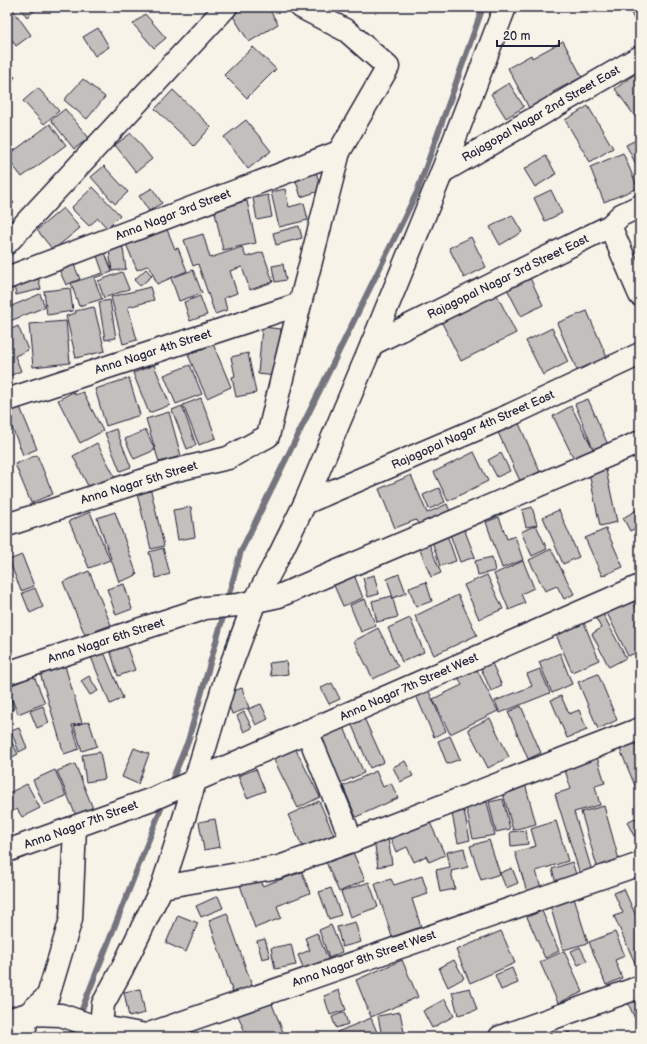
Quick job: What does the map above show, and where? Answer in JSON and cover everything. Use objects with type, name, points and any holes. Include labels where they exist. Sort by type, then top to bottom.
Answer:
[{"type":"street","points":[[7,243],[226,7]]},
{"type":"street","points":[[300,304],[339,152],[388,67],[347,31],[301,7]]},
{"type":"street","points":[[96,1029],[103,1004],[162,887],[180,832],[186,785],[226,681],[247,603],[280,554],[305,503],[442,172],[505,7]]},
{"type":"street","name":"Rajagopal Nagar 2nd Street East","points":[[442,172],[640,57]]},
{"type":"street","name":"Anna Nagar 3rd Street","points":[[7,278],[339,152]]},
{"type":"street","name":"Rajagopal Nagar 3rd Street East","points":[[372,344],[610,226],[621,215],[640,206]]},
{"type":"street","points":[[610,226],[640,295]]},
{"type":"street","name":"Anna Nagar 4th Street","points":[[7,400],[300,304]]},
{"type":"street","name":"Anna Nagar 5th Street","points":[[7,525],[172,471],[228,458],[268,436],[300,304]]},
{"type":"street","name":"Rajagopal Nagar 4th Street East","points":[[305,503],[510,415],[640,354]]},
{"type":"street","name":"Anna Nagar 6th Street","points":[[7,673],[205,608],[247,603],[279,596],[640,442]]},
{"type":"street","name":"Anna Nagar 7th Street West","points":[[186,785],[640,586]]},
{"type":"street","points":[[162,887],[279,867],[352,841],[640,729]]},
{"type":"street","points":[[307,731],[352,841]]},
{"type":"street","name":"Anna Nagar 7th Street","points":[[7,852],[155,798],[186,785]]},
{"type":"street","points":[[7,1020],[28,1014],[48,996],[71,919],[75,827]]},
{"type":"street","name":"Anna Nagar 8th Street West","points":[[28,1014],[61,1015],[96,1029],[146,1035],[640,864]]},
{"type":"street","points":[[500,1037],[640,987]]},
{"type":"street","points":[[23,1037],[28,1014]]},
{"type":"building","points":[[7,7],[11,7],[31,35],[16,46],[7,33]]},
{"type":"building","points":[[19,7],[39,7],[27,17]]},
{"type":"building","points":[[233,7],[268,7],[278,24],[249,42],[229,10]]},
{"type":"building","points":[[628,7],[640,7],[640,31]]},
{"type":"building","points":[[145,14],[166,38],[154,48],[133,24]]},
{"type":"building","points":[[98,28],[109,47],[95,56],[83,37]]},
{"type":"building","points":[[563,41],[582,77],[553,92],[554,94],[529,108],[508,68],[531,55],[532,58]]},
{"type":"building","points":[[253,47],[276,69],[247,98],[224,75]]},
{"type":"building","points":[[7,71],[15,77],[7,88]]},
{"type":"building","points":[[636,73],[640,78],[639,122],[615,89]]},
{"type":"building","points":[[83,79],[105,97],[87,119],[64,100]]},
{"type":"building","points":[[509,83],[524,107],[506,118],[491,94]]},
{"type":"building","points":[[38,88],[59,111],[44,124],[23,101]]},
{"type":"building","points":[[173,90],[211,127],[194,146],[155,109]]},
{"type":"building","points":[[588,106],[613,148],[590,162],[565,120]]},
{"type":"building","points":[[65,109],[89,138],[74,149],[51,120]]},
{"type":"building","points":[[246,120],[271,151],[248,169],[224,137]]},
{"type":"building","points":[[50,124],[66,145],[22,177],[7,156]]},
{"type":"building","points":[[131,133],[152,159],[136,172],[115,145]]},
{"type":"building","points":[[640,138],[640,172],[626,145]]},
{"type":"building","points":[[623,153],[638,188],[604,202],[590,167]]},
{"type":"building","points":[[546,156],[556,174],[535,187],[524,169]]},
{"type":"building","points":[[104,166],[128,192],[115,204],[91,177]]},
{"type":"building","points":[[316,172],[322,190],[301,197],[295,178]]},
{"type":"building","points":[[93,187],[120,215],[107,228],[98,218],[89,226],[71,208]]},
{"type":"building","points":[[152,188],[162,203],[149,211],[139,196]]},
{"type":"building","points":[[285,189],[289,207],[304,203],[308,220],[279,227],[271,192]]},
{"type":"building","points":[[551,190],[562,213],[545,221],[534,198]]},
{"type":"building","points":[[7,195],[14,203],[7,209]]},
{"type":"building","points":[[268,195],[272,217],[257,220],[253,198]]},
{"type":"building","points":[[247,201],[256,243],[223,250],[214,208]]},
{"type":"building","points":[[63,208],[80,228],[53,250],[37,230]]},
{"type":"building","points":[[512,215],[522,232],[500,245],[490,227]]},
{"type":"building","points":[[299,226],[302,238],[276,245],[273,233]]},
{"type":"building","points":[[166,227],[175,249],[178,248],[187,271],[157,284],[149,265],[137,270],[126,244]]},
{"type":"building","points":[[203,234],[210,258],[242,247],[246,257],[263,252],[273,282],[250,290],[242,267],[230,271],[237,293],[224,298],[227,310],[215,314],[198,264],[193,266],[184,240]]},
{"type":"building","points":[[471,237],[486,267],[464,278],[449,248]]},
{"type":"building","points":[[122,242],[126,269],[112,271],[108,244]]},
{"type":"building","points":[[103,247],[112,272],[94,278],[102,299],[79,306],[71,283],[103,273],[95,250]]},
{"type":"building","points":[[71,258],[80,279],[66,285],[57,265]]},
{"type":"building","points":[[283,264],[286,280],[275,282],[272,266]]},
{"type":"building","points":[[146,269],[152,276],[140,286],[134,280]]},
{"type":"building","points":[[193,270],[202,293],[179,301],[171,278]]},
{"type":"building","points":[[37,272],[41,289],[16,295],[12,278]]},
{"type":"building","points":[[122,272],[129,289],[104,298],[98,281]]},
{"type":"building","points":[[528,274],[543,305],[521,316],[505,285]]},
{"type":"building","points":[[150,287],[154,300],[128,307],[137,340],[123,344],[111,297]]},
{"type":"building","points":[[70,288],[73,311],[47,315],[44,291]]},
{"type":"building","points":[[495,291],[516,333],[461,361],[440,319]]},
{"type":"building","points":[[40,294],[45,307],[10,321],[7,315],[7,308]]},
{"type":"building","points":[[200,296],[207,315],[190,321],[184,302]]},
{"type":"building","points":[[110,300],[116,338],[105,340],[99,302]]},
{"type":"building","points":[[94,307],[105,351],[76,358],[66,316],[76,313],[75,311]]},
{"type":"building","points":[[587,311],[609,362],[579,375],[557,323]]},
{"type":"building","points":[[66,321],[70,363],[33,367],[29,324]]},
{"type":"building","points":[[18,326],[28,350],[15,356],[21,371],[7,377],[7,331]]},
{"type":"building","points":[[262,327],[281,329],[277,376],[258,374]]},
{"type":"building","points":[[552,328],[568,362],[543,375],[526,341]]},
{"type":"building","points":[[213,344],[231,387],[207,398],[188,355]]},
{"type":"building","points":[[248,353],[256,393],[236,397],[232,377],[235,376],[231,357]]},
{"type":"building","points":[[154,365],[170,405],[149,413],[133,373]]},
{"type":"building","points":[[190,365],[202,394],[176,404],[164,375]]},
{"type":"building","points":[[129,378],[140,415],[106,426],[95,389]]},
{"type":"building","points":[[73,392],[75,395],[83,392],[103,431],[80,443],[58,400]]},
{"type":"building","points":[[201,398],[216,438],[199,445],[183,405]]},
{"type":"building","points":[[588,399],[608,445],[594,451],[575,404]]},
{"type":"building","points":[[182,406],[196,445],[187,449],[172,410]]},
{"type":"building","points":[[571,406],[594,451],[575,461],[553,416]]},
{"type":"building","points":[[20,407],[37,449],[23,455],[7,415],[7,412]]},
{"type":"building","points":[[169,412],[181,456],[159,462],[146,419]]},
{"type":"building","points":[[518,421],[540,472],[520,481],[497,430]]},
{"type":"building","points":[[116,429],[131,467],[120,471],[105,433]]},
{"type":"building","points":[[146,430],[155,450],[134,459],[125,439]]},
{"type":"building","points":[[97,443],[115,477],[90,490],[73,456]]},
{"type":"building","points":[[474,452],[488,481],[448,501],[434,472]]},
{"type":"building","points":[[501,453],[510,471],[497,477],[488,460]]},
{"type":"building","points":[[37,455],[53,494],[31,503],[15,464]]},
{"type":"building","points":[[606,470],[617,522],[600,526],[589,473]]},
{"type":"building","points":[[411,475],[427,513],[447,504],[452,516],[420,529],[416,520],[395,528],[379,489]]},
{"type":"building","points":[[439,488],[445,502],[429,509],[423,495]]},
{"type":"building","points":[[151,491],[164,546],[151,549],[137,494]]},
{"type":"building","points":[[191,507],[195,537],[178,540],[173,510]]},
{"type":"building","points":[[532,507],[537,525],[526,527],[522,510]]},
{"type":"building","points":[[640,508],[640,526],[630,531],[623,518]]},
{"type":"building","points":[[559,510],[579,557],[563,564],[543,517]]},
{"type":"building","points":[[90,512],[110,560],[89,568],[69,521]]},
{"type":"building","points":[[115,512],[137,575],[119,582],[97,518]]},
{"type":"building","points":[[499,517],[507,539],[515,536],[523,560],[502,568],[486,522]]},
{"type":"building","points":[[461,521],[475,557],[460,562],[447,526]]},
{"type":"building","points":[[536,525],[547,549],[532,556],[521,532]]},
{"type":"building","points":[[606,529],[623,567],[602,576],[585,538]]},
{"type":"building","points":[[446,532],[456,561],[440,566],[431,538]]},
{"type":"building","points":[[428,541],[441,573],[431,577],[418,545]]},
{"type":"building","points":[[163,548],[170,574],[156,578],[149,552]]},
{"type":"building","points":[[551,549],[574,594],[564,599],[557,586],[545,591],[529,560]]},
{"type":"building","points":[[22,555],[34,586],[21,591],[9,560]]},
{"type":"building","points":[[492,557],[495,571],[478,575],[475,561]]},
{"type":"building","points":[[523,561],[534,588],[521,594],[525,603],[509,610],[494,574]]},
{"type":"building","points":[[89,571],[111,625],[85,635],[63,582]]},
{"type":"building","points":[[353,572],[363,598],[343,606],[332,581]]},
{"type":"building","points":[[399,574],[406,593],[393,598],[387,579]]},
{"type":"building","points":[[374,575],[379,594],[368,597],[363,578]]},
{"type":"building","points":[[487,575],[503,609],[479,619],[464,585]]},
{"type":"building","points":[[426,582],[432,601],[416,607],[409,588]]},
{"type":"building","points":[[124,584],[132,609],[116,615],[107,589]]},
{"type":"building","points":[[35,588],[43,607],[30,613],[22,593]]},
{"type":"building","points":[[458,595],[477,635],[434,655],[415,616]]},
{"type":"building","points":[[392,596],[398,617],[377,622],[372,601]]},
{"type":"building","points":[[631,598],[640,615],[640,651],[628,656],[606,611]]},
{"type":"building","points":[[365,599],[376,626],[361,632],[350,605]]},
{"type":"building","points":[[601,610],[626,658],[609,667],[592,634],[601,628],[594,614]]},
{"type":"building","points":[[410,618],[424,652],[402,662],[388,628]]},
{"type":"building","points":[[582,618],[599,660],[572,672],[554,630]]},
{"type":"building","points":[[378,628],[398,667],[373,679],[354,641]]},
{"type":"building","points":[[126,645],[135,670],[118,676],[110,650]]},
{"type":"building","points":[[104,652],[123,698],[110,704],[91,657]]},
{"type":"building","points":[[560,653],[572,684],[552,693],[539,662]]},
{"type":"building","points":[[286,661],[288,674],[271,676],[269,663]]},
{"type":"building","points":[[491,661],[502,686],[491,691],[480,666]]},
{"type":"building","points":[[474,664],[498,711],[450,734],[433,699],[462,685],[456,673]]},
{"type":"building","points":[[65,666],[82,723],[72,725],[79,749],[64,754],[40,673]]},
{"type":"building","points":[[540,669],[550,693],[500,713],[495,701],[532,686],[527,674]]},
{"type":"building","points":[[598,674],[617,720],[598,729],[578,682]]},
{"type":"building","points":[[34,676],[45,703],[18,714],[7,687]]},
{"type":"building","points":[[89,676],[98,691],[90,695],[81,681]]},
{"type":"building","points":[[332,683],[340,699],[329,704],[321,688]]},
{"type":"building","points":[[7,687],[14,709],[7,711]]},
{"type":"building","points":[[427,687],[446,731],[434,737],[415,693]]},
{"type":"building","points":[[242,688],[249,708],[232,714],[225,694]]},
{"type":"building","points":[[561,696],[569,714],[579,710],[587,730],[567,738],[551,700]]},
{"type":"building","points":[[261,704],[268,719],[256,725],[248,709]]},
{"type":"building","points":[[43,706],[49,723],[37,728],[30,711]]},
{"type":"building","points":[[521,706],[541,753],[528,759],[508,712]]},
{"type":"building","points":[[244,712],[252,728],[244,732],[237,716]]},
{"type":"building","points":[[364,718],[384,762],[370,768],[351,723]]},
{"type":"building","points":[[490,718],[509,757],[488,768],[468,729]]},
{"type":"building","points":[[89,721],[97,746],[82,751],[74,726]]},
{"type":"building","points":[[342,723],[364,773],[338,784],[316,735]]},
{"type":"building","points":[[19,728],[27,748],[19,752],[11,731]]},
{"type":"building","points":[[7,733],[18,754],[7,760]]},
{"type":"building","points":[[450,736],[460,759],[447,764],[438,741]]},
{"type":"building","points":[[640,738],[640,792],[638,793],[619,747]]},
{"type":"building","points":[[294,746],[320,797],[298,808],[272,756]]},
{"type":"building","points":[[134,748],[149,754],[138,784],[122,777]]},
{"type":"building","points":[[100,752],[105,779],[86,782],[82,755]]},
{"type":"building","points":[[596,754],[605,783],[595,786],[600,805],[574,812],[592,871],[580,874],[555,794],[571,789],[563,764]]},
{"type":"building","points":[[405,761],[413,776],[400,782],[393,767]]},
{"type":"building","points":[[75,764],[94,811],[77,818],[57,771]]},
{"type":"building","points":[[256,769],[265,791],[247,798],[238,776]]},
{"type":"building","points":[[55,770],[66,796],[44,805],[33,780]]},
{"type":"building","points":[[376,771],[383,787],[391,783],[398,798],[356,817],[343,786]]},
{"type":"building","points":[[524,780],[536,824],[513,830],[501,786]]},
{"type":"building","points":[[27,784],[40,808],[22,817],[17,809],[7,814],[7,794]]},
{"type":"building","points":[[503,799],[510,829],[496,832],[489,802]]},
{"type":"building","points":[[319,801],[337,842],[306,855],[288,815]]},
{"type":"building","points":[[487,802],[495,835],[473,839],[466,807]]},
{"type":"building","points":[[604,806],[621,867],[599,873],[581,812]]},
{"type":"building","points":[[464,811],[470,840],[458,843],[452,814]]},
{"type":"building","points":[[427,816],[445,855],[429,862],[426,856],[414,862],[407,847],[396,852],[388,833]]},
{"type":"building","points":[[635,818],[640,828],[640,833],[634,836],[627,822]]},
{"type":"building","points":[[215,819],[220,847],[204,850],[199,822]]},
{"type":"building","points":[[556,821],[568,861],[536,871],[541,888],[527,892],[515,852],[536,846],[531,829]]},
{"type":"building","points":[[526,830],[528,844],[511,846],[510,832]]},
{"type":"building","points":[[388,838],[392,864],[378,867],[374,839]]},
{"type":"building","points":[[489,840],[500,874],[481,880],[470,846]]},
{"type":"building","points":[[464,848],[468,867],[451,871],[455,889],[440,892],[436,870],[450,867],[447,852]]},
{"type":"building","points":[[352,850],[365,880],[339,892],[326,862]]},
{"type":"building","points":[[572,862],[578,880],[557,887],[552,869]]},
{"type":"building","points":[[512,868],[518,883],[506,888],[500,873]]},
{"type":"building","points":[[302,872],[310,893],[277,906],[281,918],[255,928],[240,885],[260,878],[262,886]]},
{"type":"building","points":[[422,876],[428,894],[412,899],[421,927],[392,937],[375,884],[391,879],[394,885]]},
{"type":"building","points":[[369,882],[378,907],[350,917],[341,892]]},
{"type":"building","points":[[331,888],[341,915],[329,919],[319,892]]},
{"type":"building","points":[[624,889],[640,925],[640,969],[638,970],[614,916],[623,913],[614,893]]},
{"type":"building","points":[[218,896],[223,908],[201,917],[196,906]]},
{"type":"building","points":[[574,898],[588,943],[563,950],[550,905]]},
{"type":"building","points":[[542,911],[559,951],[545,958],[527,917]]},
{"type":"building","points":[[227,913],[252,986],[233,993],[209,920]]},
{"type":"building","points":[[178,915],[198,923],[186,952],[166,943]]},
{"type":"building","points":[[355,922],[361,942],[342,947],[337,927]]},
{"type":"building","points":[[331,925],[342,952],[329,958],[319,930]]},
{"type":"building","points":[[501,931],[515,963],[470,983],[456,950]]},
{"type":"building","points":[[615,932],[625,956],[615,960],[622,978],[606,985],[589,942]]},
{"type":"building","points":[[317,933],[329,961],[305,972],[298,955],[310,950],[305,938]]},
{"type":"building","points":[[265,939],[270,957],[262,959],[257,941]]},
{"type":"building","points":[[291,944],[296,965],[275,969],[271,948]]},
{"type":"building","points":[[580,947],[587,961],[578,965],[571,951]]},
{"type":"building","points":[[564,951],[583,992],[558,1003],[540,962]]},
{"type":"building","points":[[402,960],[418,997],[371,1017],[356,980]]},
{"type":"building","points":[[454,960],[464,978],[448,987],[439,968]]},
{"type":"building","points":[[512,968],[518,983],[501,990],[495,975]]},
{"type":"building","points":[[470,988],[477,1010],[458,1015],[452,992]]},
{"type":"building","points":[[140,989],[145,1013],[129,1017],[124,992]]},
{"type":"building","points":[[339,990],[346,1010],[330,1015],[324,996]]},
{"type":"building","points":[[640,998],[640,1030],[628,1003]]},
{"type":"building","points":[[270,999],[285,1037],[247,1037],[237,1013]]},
{"type":"building","points":[[445,999],[454,1016],[432,1028],[423,1011]]},
{"type":"building","points":[[344,1012],[348,1024],[336,1028],[332,1017]]},
{"type":"building","points":[[400,1012],[405,1037],[382,1037],[378,1016]]},
{"type":"building","points":[[371,1018],[379,1037],[339,1037],[337,1032]]},
{"type":"building","points":[[569,1032],[571,1037],[560,1037]]},
{"type":"waterway","points":[[227,601],[241,551],[417,192],[483,7]]},
{"type":"waterway","points":[[170,785],[188,741],[225,610]]},
{"type":"waterway","points":[[71,1037],[164,801]]}]
